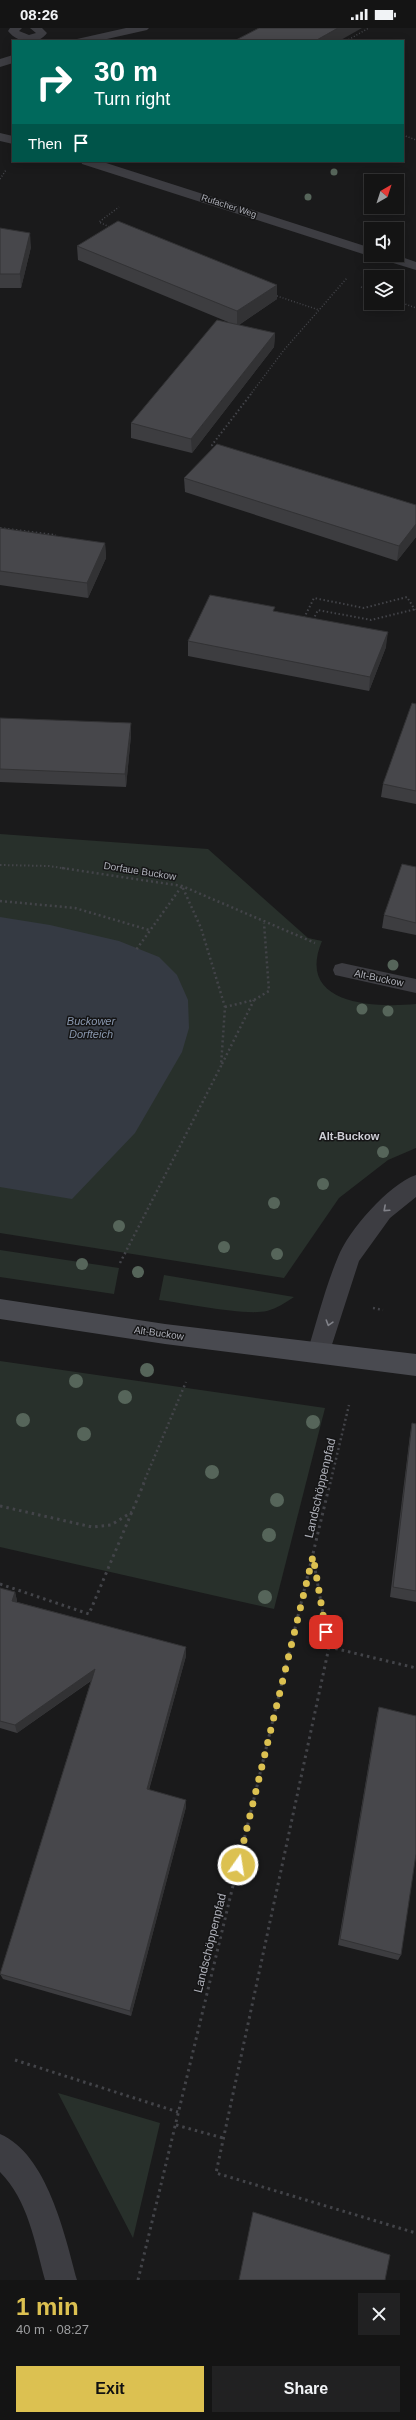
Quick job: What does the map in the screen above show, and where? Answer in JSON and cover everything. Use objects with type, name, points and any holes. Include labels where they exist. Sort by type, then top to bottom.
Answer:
[{"type":"main road","name":"Alt-Buckow","points":[[0,1309],[93,1324],[416,1365]]},
{"type":"street","points":[[86,40],[143,28]]},
{"type":"street","points":[[0,63],[12,59]]},
{"type":"street","points":[[0,137],[12,140]]},
{"type":"street","name":"Rufacher Weg","points":[[90,162],[364,250]]},
{"type":"street","points":[[404,262],[416,266]]},
{"type":"street","points":[[319,1353],[349,1257],[382,1211],[416,1184]]},
{"type":"street","points":[[0,2150],[18,2168],[44,2214],[61,2280]]},
{"type":"lane","points":[[17,28],[13,31],[18,35],[39,35]]},
{"type":"lane","name":"Alt-Buckow","points":[[342,970],[416,986]]},
{"type":"path","points":[[348,40],[369,28]]},
{"type":"path","points":[[404,135],[416,140]]},
{"type":"path","points":[[114,228],[99,222],[119,207]]},
{"type":"path","points":[[218,453],[212,445],[284,350],[350,274]]},
{"type":"path","points":[[273,294],[319,310]]},
{"type":"path","points":[[404,304],[416,308]]},
{"type":"path","points":[[0,528],[56,535]]},
{"type":"path","points":[[301,625],[314,598],[364,608],[407,597],[416,610],[371,620],[318,610],[310,627]]},
{"type":"path","name":"Dorfaue Buckow","points":[[0,865],[49,866],[182,886],[314,943]]},
{"type":"path","points":[[136,950],[182,886],[201,928],[225,1006],[221,1066]]},
{"type":"path","points":[[0,901],[75,908],[150,930]]},
{"type":"path","points":[[225,1006],[254,1000],[269,990],[264,922]]},
{"type":"path","points":[[120,1263],[254,1000]]},
{"type":"path","points":[[373,1308],[383,1310]]},
{"type":"path","points":[[0,1584],[89,1614],[186,1382]]},
{"type":"path","name":"Landschöppenpfad","points":[[138,2280],[349,1405]]},
{"type":"path","points":[[0,1506],[92,1527],[111,1525],[132,1512]]},
{"type":"path","points":[[313,1556],[329,1647],[216,2173],[416,2233]]},
{"type":"path","points":[[329,1647],[416,1668]]},
{"type":"path","points":[[15,2060],[178,2112]]},
{"type":"path","points":[[176,2125],[223,2138]]},
{"type":"shaded area","points":[[0,834],[208,849],[308,938],[322,941],[317,962],[319,978],[329,990],[343,998],[361,1003],[380,1005],[416,1004],[416,1148],[388,1160],[339,1198],[284,1278],[0,1233]]},
{"type":"shaded area","points":[[0,1250],[119,1268],[114,1294],[0,1277]]},
{"type":"shaded area","points":[[164,1275],[294,1297],[267,1311],[257,1312],[230,1311],[159,1300]]},
{"type":"shaded area","points":[[0,1361],[325,1408],[274,1609],[0,1547]]},
{"type":"shaded area","points":[[58,2093],[160,2123],[133,2238]]},
{"type":"water","name":"Buckower Dorfteich","points":[[0,917],[50,925],[119,941],[159,957],[177,975],[188,1000],[189,1028],[182,1052],[135,1133],[72,1199],[0,1187]]},
{"type":"building","points":[[259,28],[338,28],[317,40],[236,40]]},
{"type":"building","points":[[118,221],[277,285],[237,311],[77,246]]},
{"type":"building","points":[[0,228],[30,233],[20,274],[0,274]]},
{"type":"building","points":[[217,320],[275,333],[191,439],[131,423]]},
{"type":"building","points":[[217,444],[416,505],[416,524],[399,546],[184,478]]},
{"type":"building","points":[[0,528],[105,543],[87,583],[0,571]]},
{"type":"building","points":[[210,595],[275,607],[273,611],[388,632],[370,677],[188,641]]},
{"type":"building","points":[[412,703],[416,704],[416,791],[383,784]]},
{"type":"building","points":[[0,718],[131,723],[125,774],[0,769]]},
{"type":"building","points":[[402,864],[416,867],[416,923],[384,915]]},
{"type":"building","points":[[412,1423],[416,1424],[416,1591],[393,1587]]},
{"type":"building","points":[[0,1588],[15,1592],[12,1601],[186,1647],[147,1789],[186,1800],[130,2011],[0,1974],[95,1669],[15,1725],[0,1721]]},
{"type":"building","points":[[379,1707],[416,1716],[416,1854],[401,1955],[340,1939]]},
{"type":"building","points":[[253,2212],[390,2255],[385,2280],[239,2280]]},
{"type":"district","name":"Alt-Buckow","points":[[349,1136]]},
{"type":"route","points":[[238,1865],[313,1556],[326,1632]]}]
